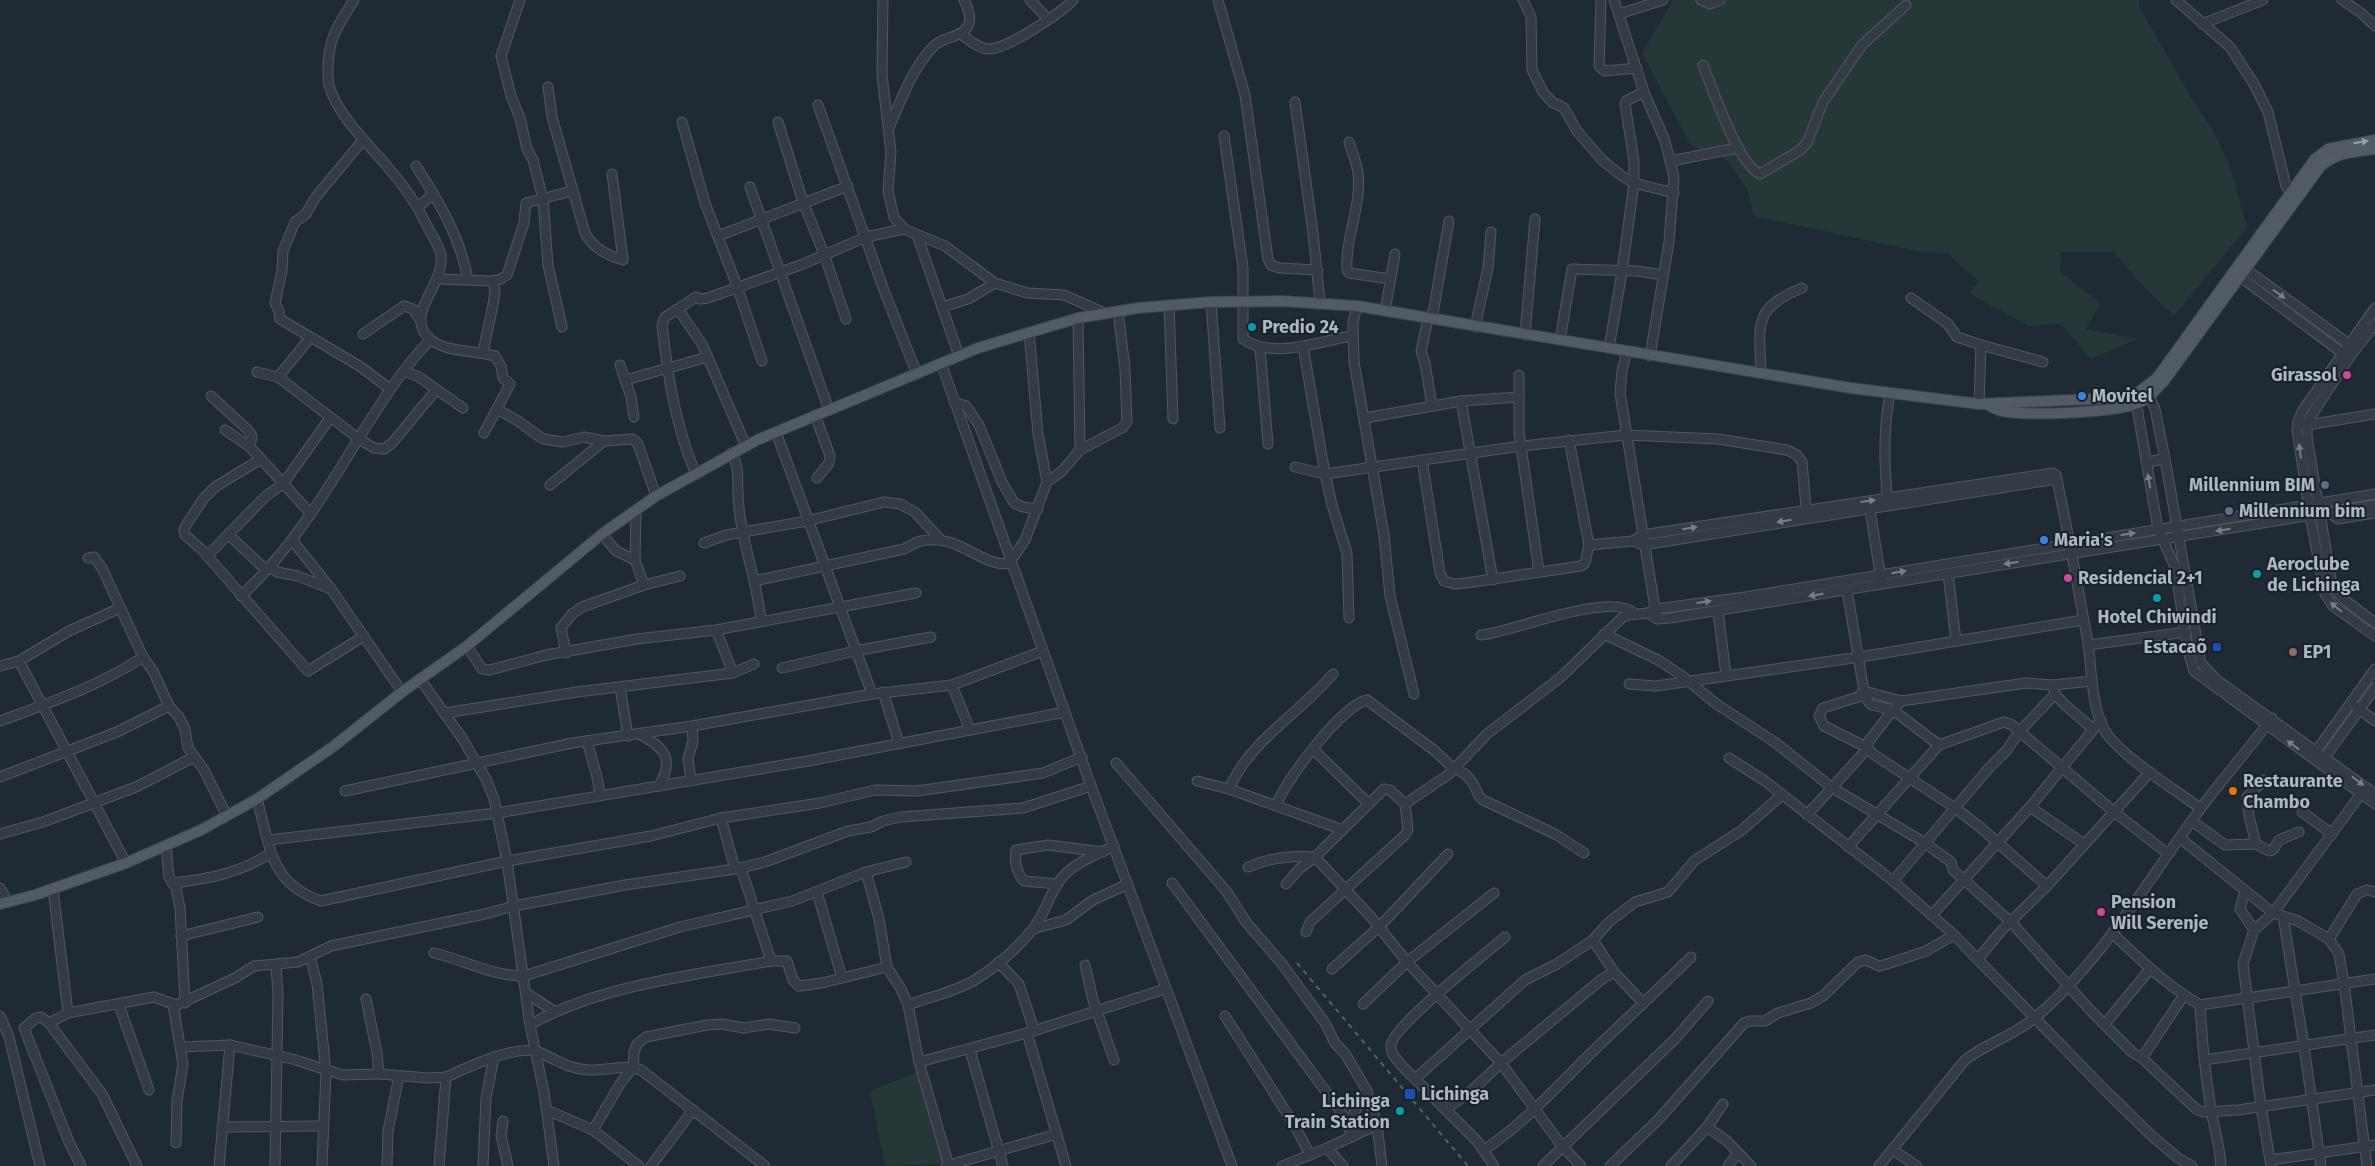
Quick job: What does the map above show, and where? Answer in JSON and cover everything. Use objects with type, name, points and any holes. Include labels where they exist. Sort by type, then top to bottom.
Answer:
[{"type":"main road","points":[[4,903],[53,889],[126,863],[227,816],[256,798],[334,746],[402,692],[467,646],[602,534],[656,496],[695,472],[731,453],[815,415],[959,356],[1029,332],[1078,318],[1169,305],[1243,301],[1320,302],[1357,306],[1650,356],[1890,394],[1983,404],[2001,411],[2085,406],[2109,410],[2148,392],[2175,360],[2273,224],[2325,156],[2328,149],[2375,140]]},
{"type":"main road","points":[[2325,156],[2375,149]]},
{"type":"street","points":[[354,0],[331,44],[328,74],[329,86],[339,105],[363,140],[386,165],[418,207],[441,256],[438,279],[421,311],[420,320]]},
{"type":"street","points":[[520,0],[501,56],[502,65],[515,111],[523,127],[527,149],[534,160],[543,199],[548,265],[562,327]]},
{"type":"street","points":[[882,0],[882,75],[891,152],[888,191],[894,218],[904,230],[945,246],[995,283],[1027,293],[1064,295],[1105,313]]},
{"type":"street","points":[[889,128],[905,91],[922,61],[940,41],[960,34],[969,25],[970,19],[964,0]]},
{"type":"street","points":[[1030,0],[1048,19]]},
{"type":"street","points":[[960,34],[980,47],[996,48],[1017,39],[1067,7],[1073,0]]},
{"type":"street","points":[[1218,0],[1245,95],[1268,259],[1271,265],[1279,268],[1318,270]]},
{"type":"street","points":[[1523,0],[1531,17],[1532,70],[1543,92],[1552,102],[1564,108],[1577,131],[1603,161],[1634,183],[1674,193]]},
{"type":"street","points":[[1601,0],[1599,66],[1605,70],[1637,68]]},
{"type":"street","points":[[1614,0],[1644,92],[1665,141],[1674,177],[1674,193],[1650,356]]},
{"type":"street","points":[[1619,14],[1663,0]]},
{"type":"street","points":[[1701,0],[1710,4],[1720,0]]},
{"type":"street","points":[[2176,0],[2230,47],[2254,84],[2268,112],[2286,186],[2294,196]]},
{"type":"street","points":[[2202,24],[2264,0]]},
{"type":"street","points":[[2342,0],[2360,12],[2375,26]]},
{"type":"street","points":[[1703,65],[1737,148],[1755,172],[1760,174],[1799,151],[1807,143],[1822,102],[1862,45],[1906,5]]},
{"type":"street","points":[[548,87],[552,117],[572,191],[590,243],[612,258],[623,260],[617,227],[612,174]]},
{"type":"street","points":[[1609,348],[1634,183],[1634,161],[1625,104],[1626,101],[1644,92]]},
{"type":"street","points":[[1295,102],[1318,270],[1320,302]]},
{"type":"street","points":[[818,105],[917,374]]},
{"type":"street","points":[[682,122],[696,177],[737,286],[762,361]]},
{"type":"street","points":[[778,122],[803,202],[824,254],[846,319]]},
{"type":"street","points":[[1224,136],[1243,268],[1243,339],[1260,348],[1303,346],[1352,336]]},
{"type":"street","points":[[363,140],[315,198],[306,214],[295,222],[283,251],[282,271],[275,304],[280,311],[280,319],[361,367],[390,389]]},
{"type":"street","points":[[1349,142],[1358,171],[1358,195],[1346,270],[1350,273],[1390,279]]},
{"type":"street","points":[[1671,161],[1737,148]]},
{"type":"street","points":[[416,166],[456,235],[468,280]]},
{"type":"street","points":[[718,236],[848,186]]},
{"type":"street","points":[[750,187],[829,410]]},
{"type":"street","points":[[438,279],[493,281],[501,279],[506,275],[524,223],[526,203],[572,191]]},
{"type":"street","points":[[418,207],[433,194]]},
{"type":"street","points":[[1525,335],[1535,219]]},
{"type":"street","points":[[1432,406],[1425,363],[1421,351],[1430,319],[1449,221]]},
{"type":"street","points":[[695,472],[684,447],[678,424],[667,368],[662,320],[696,297],[700,299],[708,298],[780,272],[866,237],[904,230]]},
{"type":"street","points":[[1476,327],[1488,268],[1491,232]]},
{"type":"street","points":[[916,235],[959,356]]},
{"type":"street","points":[[1385,311],[1395,254]]},
{"type":"street","points":[[1560,340],[1572,269],[1663,275]]},
{"type":"street","points":[[2240,271],[2295,312],[2346,355]]},
{"type":"street","points":[[483,352],[495,291],[493,281]]},
{"type":"street","points":[[942,307],[968,298],[995,283]]},
{"type":"street","points":[[1760,373],[1760,325],[1763,314],[1773,303],[1802,288]]},
{"type":"street","points":[[1911,298],[1948,324],[1957,337],[2043,362]]},
{"type":"street","points":[[1211,302],[1220,428]]},
{"type":"street","points":[[1169,305],[1173,419]]},
{"type":"street","points":[[363,334],[404,306],[413,310],[430,340],[464,352],[483,352],[495,356],[501,366],[503,378],[510,384],[484,433]]},
{"type":"street","points":[[1357,306],[1352,336],[1354,362],[1384,535],[1390,596],[1414,694]]},
{"type":"street","points":[[2375,308],[2352,347],[2303,410],[2298,421],[2298,439],[2322,586],[2333,606],[2375,636]]},
{"type":"street","points":[[678,309],[708,357],[746,446]]},
{"type":"street","points":[[1047,482],[1062,471],[1080,450],[1122,428],[1127,422],[1125,369],[1118,311]]},
{"type":"street","points":[[2295,312],[2352,347]]},
{"type":"street","points":[[1078,318],[1080,450]]},
{"type":"street","points":[[2352,347],[2375,324]]},
{"type":"street","points":[[754,581],[904,549],[918,541],[940,539],[964,546],[986,560],[1004,565],[1011,560],[1025,540],[1047,482],[1038,434],[1029,332]]},
{"type":"street","points":[[278,377],[310,338]]},
{"type":"street","points":[[241,596],[268,569],[292,540],[311,514],[390,389],[430,340]]},
{"type":"street","points":[[1981,344],[1983,404]]},
{"type":"street","points":[[1303,346],[1325,474],[1332,505],[1347,553],[1349,618]]},
{"type":"street","points":[[1260,348],[1268,444]]},
{"type":"street","points":[[1627,351],[1622,370],[1620,393],[1652,611],[1657,619],[1718,611],[1881,575],[1970,565],[2072,549],[2178,537],[2375,505]]},
{"type":"street","points":[[2346,355],[2307,425],[2307,444],[2332,585],[2336,592],[2375,623]]},
{"type":"street","points":[[624,380],[708,357]]},
{"type":"street","points":[[941,363],[1091,786],[1232,1166]]},
{"type":"street","points":[[620,364],[634,417]]},
{"type":"street","points":[[404,371],[419,377],[463,408]]},
{"type":"street","points":[[257,372],[278,377],[358,439],[374,448],[385,450],[436,390]]},
{"type":"street","points":[[1520,375],[1521,446],[1539,572]]},
{"type":"street","points":[[2148,392],[2165,459],[2201,663],[2217,680],[2269,722]]},
{"type":"street","points":[[1888,503],[1885,443],[1886,414],[1890,394]]},
{"type":"street","points":[[211,396],[248,430],[252,436],[250,447]]},
{"type":"street","points":[[1365,418],[1461,401],[1519,396]]},
{"type":"street","points":[[2136,399],[2158,529],[2175,567],[2191,664],[2194,671],[2314,754],[2375,804]]},
{"type":"street","points":[[1461,401],[1493,580]]},
{"type":"street","points":[[954,402],[966,406],[980,425],[1002,482],[1014,503],[1023,508],[1038,509]]},
{"type":"street","points":[[496,408],[518,421],[543,440],[563,442],[584,437],[604,441],[636,441],[656,496]]},
{"type":"street","points":[[2298,421],[2307,425],[2375,414]]},
{"type":"street","points":[[815,415],[830,456],[829,464],[818,478]]},
{"type":"street","points":[[207,556],[266,496],[283,484],[330,418]]},
{"type":"street","points":[[225,430],[250,447],[311,514]]},
{"type":"street","points":[[776,432],[872,694]]},
{"type":"street","points":[[1295,467],[1325,474],[1521,446],[1626,435],[1718,439],[1787,450],[1797,455],[1802,462],[1807,514]]},
{"type":"street","points":[[1422,460],[1440,573],[1444,581],[1454,584],[1493,580],[1581,566],[1585,563],[1589,545],[1570,440]]},
{"type":"street","points":[[550,485],[604,441]]},
{"type":"street","points":[[731,453],[738,464],[741,532],[754,581],[761,621]]},
{"type":"street","points":[[261,459],[215,487],[204,498],[186,525],[185,535],[207,556],[308,671],[364,636]]},
{"type":"street","points":[[2146,462],[2165,459]]},
{"type":"street","points":[[1633,542],[1642,535],[1888,503],[2052,473],[2056,475],[2072,549],[2092,681],[2104,729],[2113,741],[2150,772],[2200,808]]},
{"type":"street","points":[[2072,549],[2158,529],[2375,494]]},
{"type":"street","points":[[704,543],[741,532],[808,521],[884,502],[900,504],[915,512],[940,539]]},
{"type":"street","points":[[1839,510],[1870,510],[1888,503]]},
{"type":"street","points":[[636,510],[635,560],[644,585]]},
{"type":"street","points":[[1870,510],[1882,584]]},
{"type":"street","points":[[2330,513],[2338,518],[2375,513]]},
{"type":"street","points":[[1589,545],[1633,542],[1643,545],[1807,514]]},
{"type":"street","points":[[2241,516],[2243,526]]},
{"type":"street","points":[[602,534],[616,551],[635,560]]},
{"type":"street","points":[[229,535],[268,569],[298,576],[330,590]]},
{"type":"street","points":[[292,540],[364,636],[402,692]]},
{"type":"street","points":[[88,558],[94,557],[99,562],[143,657],[153,671],[169,706],[182,723],[188,748],[204,770],[227,816]]},
{"type":"street","points":[[1405,804],[1454,769],[1487,734],[1561,677],[1623,617],[1652,611],[1796,593],[1847,590],[1948,573],[1970,565]]},
{"type":"street","points":[[1948,573],[1956,641]]},
{"type":"street","points":[[566,653],[561,628],[572,614],[582,607],[644,585],[680,576]]},
{"type":"street","points":[[1847,590],[1860,657],[1864,691],[1871,705],[1893,710],[1939,745]]},
{"type":"street","points":[[467,646],[486,670],[546,655],[637,640],[716,630],[916,593]]},
{"type":"street","points":[[1481,636],[1509,630],[1544,618],[1591,609],[1620,607],[1628,608],[1636,614]]},
{"type":"street","points":[[0,666],[19,661],[69,631],[120,608]]},
{"type":"street","points":[[1718,611],[1726,675]]},
{"type":"street","points":[[1629,684],[1656,686],[1860,657],[2083,620]]},
{"type":"street","points":[[716,630],[733,672]]},
{"type":"street","points":[[2088,645],[2186,632]]},
{"type":"street","points":[[1604,634],[1658,660],[1689,680],[1715,703],[1753,726],[1831,787],[1924,843],[1951,862],[1953,870],[2011,922],[2133,1053],[2142,1058],[2190,1105],[2203,1112],[2375,1090]]},
{"type":"street","points":[[782,668],[855,650],[931,637]]},
{"type":"street","points":[[345,791],[587,741],[692,726],[883,692],[952,685],[1043,651]]},
{"type":"street","points":[[0,721],[44,705],[112,675],[143,657]]},
{"type":"street","points":[[19,661],[96,803],[126,863]]},
{"type":"street","points":[[445,713],[733,672],[754,664]]},
{"type":"street","points":[[2314,754],[2375,668]]},
{"type":"street","points":[[1229,789],[1246,757],[1316,694],[1333,674]]},
{"type":"street","points":[[420,679],[445,713],[477,764],[494,800],[507,861],[530,1025],[547,1110],[554,1166]]},
{"type":"street","points":[[1864,691],[1901,702],[2026,683],[2054,689],[2092,681]]},
{"type":"street","points":[[952,685],[970,730]]},
{"type":"street","points":[[620,687],[628,736]]},
{"type":"street","points":[[2322,761],[2375,688]]},
{"type":"street","points":[[2054,689],[2065,705],[2093,729]]},
{"type":"street","points":[[1893,881],[1924,843],[2007,750],[2054,689]]},
{"type":"street","points":[[1864,691],[1858,697],[1824,708],[1820,716],[1824,726],[1868,748],[1873,754],[1955,808],[1998,842],[2047,886]]},
{"type":"street","points":[[883,692],[899,743]]},
{"type":"street","points":[[1276,806],[1280,794],[1290,778],[1327,732],[1363,701],[1367,700],[1435,751],[1454,769],[1459,770],[1473,783],[1483,800],[1555,834],[1584,853]]},
{"type":"street","points":[[1807,815],[1868,748],[1868,742],[1901,702]]},
{"type":"street","points":[[2351,703],[2375,721]]},
{"type":"street","points":[[0,777],[117,732],[169,706]]},
{"type":"street","points":[[269,840],[497,813],[600,794],[691,781],[1065,712]]},
{"type":"street","points":[[1932,916],[2030,807],[2101,720]]},
{"type":"street","points":[[1848,847],[1939,745],[2004,722],[2019,732],[2113,811],[2168,854]]},
{"type":"street","points":[[1879,1166],[1965,1060],[1982,1047],[1998,1042],[2035,1019],[2113,934],[2200,808],[2269,722]]},
{"type":"street","points":[[691,781],[688,758],[692,742],[692,726]]},
{"type":"street","points":[[639,734],[658,744],[663,751],[666,770],[658,786]]},
{"type":"street","points":[[587,741],[600,794]]},
{"type":"street","points":[[1314,750],[1368,804]]},
{"type":"street","points":[[0,834],[43,822],[96,803],[136,787],[194,757]]},
{"type":"street","points":[[256,798],[271,852],[279,872],[306,896],[321,901],[507,861],[651,836],[721,818],[820,803],[875,790],[917,791],[1043,773],[1082,758]]},
{"type":"street","points":[[1729,758],[1765,781],[1893,881],[1954,935],[2152,1136],[2178,1158],[2192,1166]]},
{"type":"street","points":[[2322,761],[2375,794]]},
{"type":"street","points":[[1116,763],[1216,880],[1246,922],[1282,964],[1325,1023],[1335,1043],[1346,1055],[1367,1091],[1377,1125],[1382,1166]]},
{"type":"street","points":[[1978,959],[2150,772]]},
{"type":"street","points":[[2256,844],[2249,816],[2247,796],[2264,780]]},
{"type":"street","points":[[1197,781],[1229,789],[1343,830]]},
{"type":"street","points":[[49,1023],[68,1013],[154,997],[173,1004],[185,1003],[243,974],[254,966],[298,962],[331,946],[485,914],[514,906],[625,885],[738,869],[765,862],[848,831],[870,828],[884,821],[901,817],[1023,808],[1091,786]]},
{"type":"street","points":[[1286,884],[1299,869],[1315,857],[1368,804],[1387,789],[1405,804],[1408,830],[1405,835],[1310,922],[1306,932]]},
{"type":"street","points":[[2361,794],[2273,913],[2254,930],[2242,964],[2270,1163],[2319,1152],[2375,1145]]},
{"type":"street","points":[[1415,1079],[1525,980],[1557,964],[1593,940],[1623,910],[1635,902],[1668,892],[1694,861],[1757,818],[1782,795]]},
{"type":"street","points":[[2030,807],[2084,844]]},
{"type":"street","points":[[2302,812],[2332,834]]},
{"type":"street","points":[[721,818],[738,869],[756,911],[770,961]]},
{"type":"street","points":[[2192,821],[2225,845],[2256,844],[2269,851],[2273,850],[2279,840],[2299,832]]},
{"type":"street","points":[[2180,838],[2273,913],[2313,928],[2329,939],[2339,954],[2360,1093],[2367,1166]]},
{"type":"street","points":[[1057,884],[1024,881],[1020,877],[1016,864],[1016,850],[1048,845],[1103,852]]},
{"type":"street","points":[[166,846],[169,877],[176,888],[185,1003]]},
{"type":"street","points":[[908,1005],[975,980],[1009,953],[1033,929],[1047,908],[1057,884],[1065,874],[1079,864],[1114,846]]},
{"type":"street","points":[[172,883],[222,876],[242,868],[271,852]]},
{"type":"street","points":[[1332,970],[1380,926],[1448,854]]},
{"type":"street","points":[[1248,867],[1262,861],[1286,857],[1315,857],[1380,926],[1436,994],[1501,1063],[1562,1146],[1582,1166]]},
{"type":"street","points":[[434,953],[452,957],[491,972],[510,976],[524,976],[680,927],[756,911],[817,892],[866,872],[906,862]]},
{"type":"street","points":[[866,872],[879,919],[887,967],[901,989],[908,1005],[919,1062],[948,1166],[1057,1134]]},
{"type":"street","points":[[1172,883],[1250,992],[1294,1046],[1348,1123],[1352,1137]]},
{"type":"street","points":[[1033,929],[1066,920],[1093,900],[1128,884]]},
{"type":"street","points":[[0,888],[4,903]]},
{"type":"street","points":[[53,889],[68,1013]]},
{"type":"street","points":[[2329,939],[2357,894],[2367,890],[2375,892]]},
{"type":"street","points":[[2246,891],[2240,909],[2254,930]]},
{"type":"street","points":[[817,892],[842,978]]},
{"type":"street","points":[[1363,1004],[1408,962],[1494,893]]},
{"type":"street","points":[[2283,916],[2321,1166]]},
{"type":"street","points":[[181,936],[258,917]]},
{"type":"street","points":[[2113,934],[2184,996],[2200,1005],[2246,999],[2294,989],[2375,979]]},
{"type":"street","points":[[1610,1166],[1658,1120],[1744,1023],[1750,1020],[1765,1021],[1773,1018],[1778,1013],[1812,1004],[1823,996],[1858,962],[1866,960],[1879,966],[1887,964],[1926,951],[1954,935]]},
{"type":"street","points":[[1494,1166],[1484,1150],[1393,1055],[1391,1047],[1394,1036],[1436,994],[1505,937]]},
{"type":"street","points":[[1593,940],[1614,972],[1643,1002]]},
{"type":"street","points":[[1009,953],[1010,974]]},
{"type":"street","points":[[310,956],[317,984],[326,1072],[322,1126],[322,1166]]},
{"type":"street","points":[[1484,1150],[1534,1110],[1643,1002],[1692,957]]},
{"type":"street","points":[[530,1025],[554,1011],[645,985],[770,961],[787,961],[793,980],[799,986],[822,984],[887,967]]},
{"type":"street","points":[[998,962],[1022,990],[1030,1032],[1066,1166]]},
{"type":"street","points":[[275,1166],[276,965]]},
{"type":"street","points":[[1085,965],[1114,1060]]},
{"type":"street","points":[[2105,1024],[2150,968]]},
{"type":"street","points":[[1446,1110],[1470,1092],[1501,1063],[1602,979],[1614,972]]},
{"type":"street","points":[[919,1062],[970,1050],[1166,988]]},
{"type":"street","points":[[526,993],[554,1011]]},
{"type":"street","points":[[2142,1058],[2184,996]]},
{"type":"street","points":[[366,998],[377,1053],[378,1074]]},
{"type":"street","points":[[1543,1166],[1675,1039],[1708,1002]]},
{"type":"street","points":[[173,1004],[182,1047],[182,1072],[177,1101],[176,1143]]},
{"type":"street","points":[[119,1005],[149,1090]]},
{"type":"street","points":[[2200,1005],[2204,1060],[2221,1166]]},
{"type":"street","points":[[0,1016],[8,1038],[40,1166]]},
{"type":"street","points":[[8,1038],[41,1016],[49,1023],[102,1094],[137,1166]]},
{"type":"street","points":[[1226,1016],[1277,1096],[1310,1155]]},
{"type":"street","points":[[593,1130],[620,1084],[633,1067],[634,1052],[637,1044],[646,1037],[722,1024],[744,1028],[769,1024],[795,1028]]},
{"type":"street","points":[[24,1028],[80,1166]]},
{"type":"street","points":[[2204,1060],[2375,1035]]},
{"type":"street","points":[[218,1166],[230,1045]]},
{"type":"street","points":[[182,1047],[230,1045],[343,1075],[378,1074],[446,1077],[494,1057],[536,1051],[570,1067],[588,1070],[633,1067],[641,1070],[763,1165]]},
{"type":"street","points":[[970,1050],[1003,1166]]},
{"type":"street","points":[[483,1166],[486,1098],[494,1057]]},
{"type":"street","points":[[387,1166],[388,1130],[399,1076]]},
{"type":"street","points":[[439,1166],[446,1077]]},
{"type":"street","points":[[1348,1123],[1367,1091]]},
{"type":"street","points":[[1670,1166],[1707,1127],[1722,1104]]},
{"type":"street","points":[[547,1110],[593,1130],[639,1166]]},
{"type":"street","points":[[651,1166],[693,1110]]},
{"type":"street","points":[[503,1121],[501,1136],[508,1166]]},
{"type":"street","points":[[1282,1166],[1377,1125]]},
{"type":"street","points":[[222,1127],[322,1126]]},
{"type":"street","points":[[1707,1127],[1727,1141],[1737,1154],[1751,1166]]},
{"type":"street","points":[[1327,1148],[1343,1166]]},
{"type":"street","points":[[1893,1150],[1917,1166]]},
{"type":"street","points":[[1728,1166],[1737,1154]]},
{"type":"green space","points":[[1673,0],[2139,0],[2139,6],[2189,94],[2211,127],[2229,164],[2247,227],[2174,316],[2139,282],[2114,252],[2061,252],[2060,272],[2100,303],[2086,329],[2138,339],[2091,359],[2061,324],[2029,326],[1969,293],[1979,282],[1948,254],[1917,251],[1754,216],[1747,189],[1726,159],[1691,146],[1642,53]]},
{"type":"green space","points":[[917,1072],[944,1164],[885,1166],[870,1091]]},
{"type":"railway","points":[[1297,963],[1468,1166]]},
{"type":"place","name":"Predio 24","points":[[1252,327]]},
{"type":"place","name":"Girassol","points":[[2347,375]]},
{"type":"place","name":"Movitel","points":[[2082,396]]},
{"type":"place","name":"Millennium BIM","points":[[2325,485]]},
{"type":"place","name":"Millennium bim","points":[[2229,511]]},
{"type":"place","name":"Maria's","points":[[2044,540]]},
{"type":"place","name":"Aeroclube de Lichinga","points":[[2257,574]]},
{"type":"place","name":"Residencial 2+1","points":[[2068,578]]},
{"type":"place","name":"Hotel Chiwindi","points":[[2157,598]]},
{"type":"place","name":"Estacaõ","points":[[2217,647]]},
{"type":"place","name":"EP1","points":[[2293,652]]},
{"type":"place","name":"Restaurante Chambo","points":[[2233,791]]},
{"type":"place","name":"Pension Will Serenje","points":[[2101,912]]},
{"type":"place","name":"Lichinga","points":[[1410,1094]]},
{"type":"place","name":"Lichinga Train Station","points":[[1400,1111]]}]
